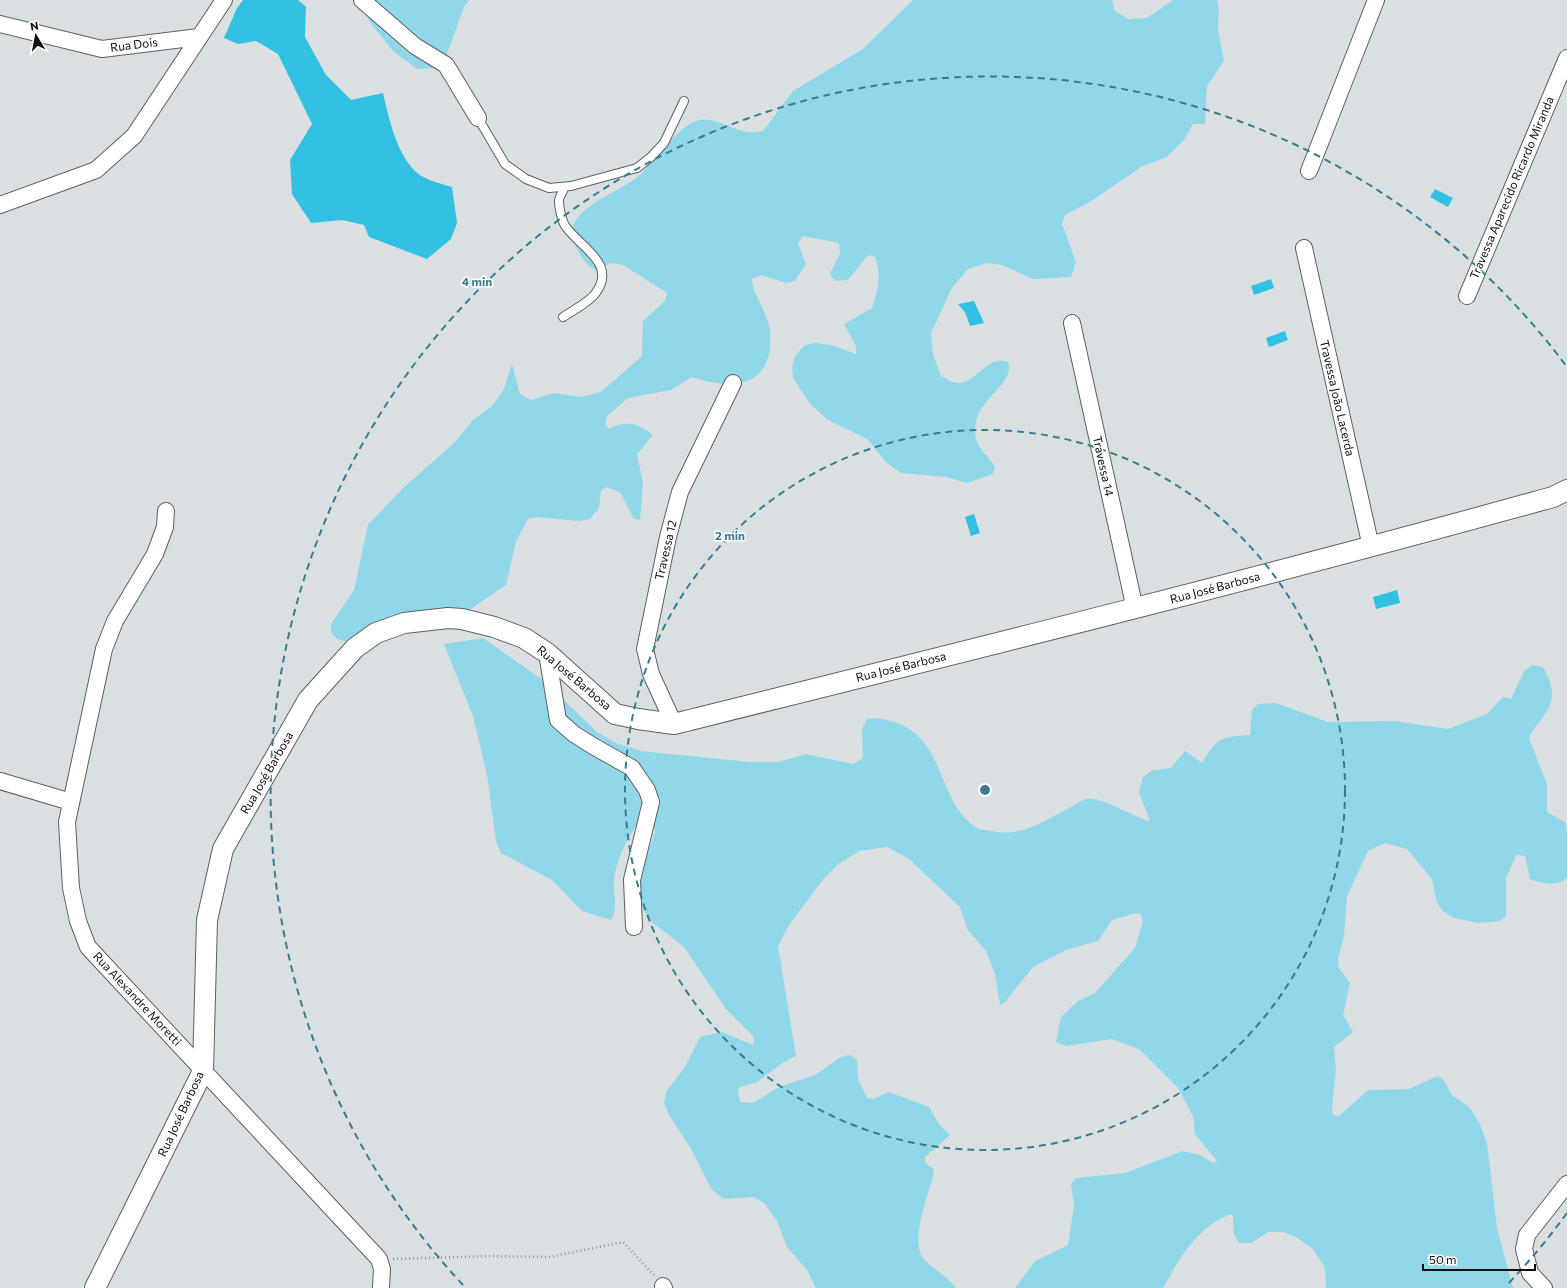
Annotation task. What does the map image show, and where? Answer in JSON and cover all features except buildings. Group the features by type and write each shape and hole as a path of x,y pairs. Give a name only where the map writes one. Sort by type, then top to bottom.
{"street":[{"path":"0,204 96,170 134,136 224,0"},
{"path":"362,0 415,46 446,65 478,118"},
{"path":"1309,171 1376,0"},
{"name":"Rua Dois","path":"0,24 102,49 199,37"},
{"name":"Travessa Aparecido Ricardo Miranda","path":"1467,296 1567,58"},
{"name":"Travessa João Lacerda","path":"1304,248 1371,548"},
{"name":"Travessa 14","path":"1072,323 1135,609"},
{"name":"Travessa 12","path":"674,724 651,674 645,649 668,537 680,492 733,383"},
{"name":"Rua José Barbosa","path":"96,1288 203,1071 207,920 223,849 308,700 355,648 376,633 404,623 448,618 462,619 506,631 524,638 547,653 616,714 638,720 674,724 1135,609 1371,548 1562,495"},
{"name":"Rua Alexandre Moretti","path":"166,511 165,527 155,554 115,621 104,649 71,802 67,822 71,888 78,921 88,947 379,1259"},
{"path":"547,653 558,720 574,734 632,768 647,790 651,802 632,880 634,927"},
{"path":"0,781 71,802"},
{"path":"1544,1288 1530,1273 1524,1249 1527,1235 1567,1184"},
{"path":"379,1259 382,1269 381,1288"}],"lane":[{"path":"478,118 505,164 526,180 549,188 565,187 636,168 642,164 664,143 684,101"},
{"path":"563,317 594,296 601,285 603,276 600,265 595,256 565,226 559,200 565,187"}],"path":[{"path":"379,1259 489,1256 550,1257 623,1242 664,1287"}],"shaded area":[{"path":"243,0 298,0 306,7 305,37 326,75 351,100 383,93 396,141 408,163 416,172 425,178 452,187 457,223 451,239 427,259 369,237 364,225 342,220 311,223 292,194 290,160 312,124 278,54 256,41 238,44 224,38 237,8"},
{"path":"363,0 469,0 464,7 446,57 435,68 417,69 393,51 369,21"},
{"path":"913,0 1112,0 1115,11 1128,19 1147,18 1173,0 1217,0 1219,10 1218,29 1224,61 1207,86 1205,124 1193,124 1184,140 1167,157 1141,167 1090,202 1065,215 1062,224 1076,262 1071,277 1033,279 1002,265 987,263 968,269 952,288 931,333 933,354 941,376 952,382 961,383 975,376 996,361 1008,362 1009,371 1006,379 985,404 975,425 977,442 995,466 993,474 967,483 946,477 901,473 887,463 867,439 828,420 811,405 793,378 792,367 795,356 805,345 815,343 831,345 856,354 856,346 844,324 872,308 879,276 875,257 868,255 848,280 835,281 830,274 840,253 839,243 803,236 798,244 806,264 795,281 786,283 761,275 752,279 754,290 766,317 770,331 770,346 767,361 761,371 752,378 742,382 730,384 704,381 692,377 671,390 628,398 607,416 605,423 609,429 621,424 632,424 637,425 653,435 637,454 643,483 640,520 634,519 620,492 606,487 601,491 599,508 590,519 579,521 536,517 528,519 516,541 506,585 466,612 348,642 337,639 331,632 331,624 354,590 368,525 401,490 454,443 473,420 493,405 504,389 512,364 520,394 531,400 554,393 581,397 601,392 642,356 643,321 665,301 667,293 623,265 611,263 596,270 586,263 576,247 572,234 575,222 583,212 641,174 682,129 696,121 716,121 741,131 763,131 793,91 863,49"},
{"path":"1435,189 1453,198 1448,207 1430,197"},
{"path":"1271,279 1274,288 1254,295 1251,286"},
{"path":"974,301 984,323 970,326 965,312 958,304"},
{"path":"1285,331 1288,340 1269,347 1266,338"},
{"path":"974,514 980,533 971,536 965,517"},
{"path":"1397,590 1400,603 1376,609 1373,597"},
{"path":"483,638 544,681 597,732 616,743 641,751 749,762 778,762 806,754 853,764 863,758 862,729 867,719 874,718 894,722 911,731 924,742 933,756 954,803 964,816 977,828 1003,833 1023,830 1033,826 1085,799 1101,801 1150,821 1139,792 1143,777 1153,770 1171,768 1185,751 1202,763 1216,743 1221,740 1250,735 1252,710 1258,704 1276,703 1328,722 1395,721 1448,729 1487,714 1503,697 1511,699 1524,671 1533,665 1543,667 1551,685 1551,702 1549,708 1534,728 1529,738 1547,784 1547,812 1565,822 1567,832 1567,877 1559,883 1554,884 1530,879 1525,856 1516,855 1506,878 1506,916 1500,921 1478,923 1454,918 1443,911 1437,903 1432,879 1407,849 1385,843 1368,851 1347,896 1344,936 1338,959 1339,968 1350,983 1343,1015 1353,1032 1334,1047 1336,1070 1332,1107 1333,1115 1339,1116 1368,1090 1409,1089 1437,1076 1443,1079 1452,1095 1469,1107 1479,1122 1487,1143 1497,1228 1513,1288 1326,1288 1325,1268 1313,1249 1296,1237 1283,1232 1268,1232 1251,1243 1239,1243 1234,1234 1233,1216 1230,1214 1218,1220 1198,1236 1176,1265 1163,1288 1015,1288 1035,1261 1068,1245 1074,1205 1071,1184 1076,1178 1125,1173 1183,1151 1200,1155 1213,1163 1217,1161 1195,1134 1193,1116 1178,1088 1139,1049 1112,1039 1066,1046 1056,1042 1061,1017 1078,1001 1095,993 1135,948 1143,921 1141,914 1136,913 1112,920 1098,941 1066,950 1033,967 1005,1002 1000,1005 995,974 986,951 968,930 960,907 908,858 887,847 859,851 837,865 821,882 789,925 778,946 796,1056 784,1062 757,1082 738,1088 740,1102 753,1103 779,1087 815,1075 841,1057 850,1055 857,1060 858,1079 867,1098 873,1099 889,1092 929,1107 939,1124 950,1135 925,1157 925,1163 933,1168 934,1173 919,1230 920,1251 924,1259 949,1280 956,1288 816,1288 807,1270 787,1247 777,1221 764,1203 754,1197 724,1199 712,1190 690,1147 669,1115 664,1103 666,1092 685,1067 700,1037 722,1032 753,1045 754,1037 726,1009 684,947 653,923 642,908 638,882 655,832 652,818 640,819 620,856 615,872 615,910 611,920 582,911 552,880 501,853 496,841 487,775 473,716 444,644"}]}
